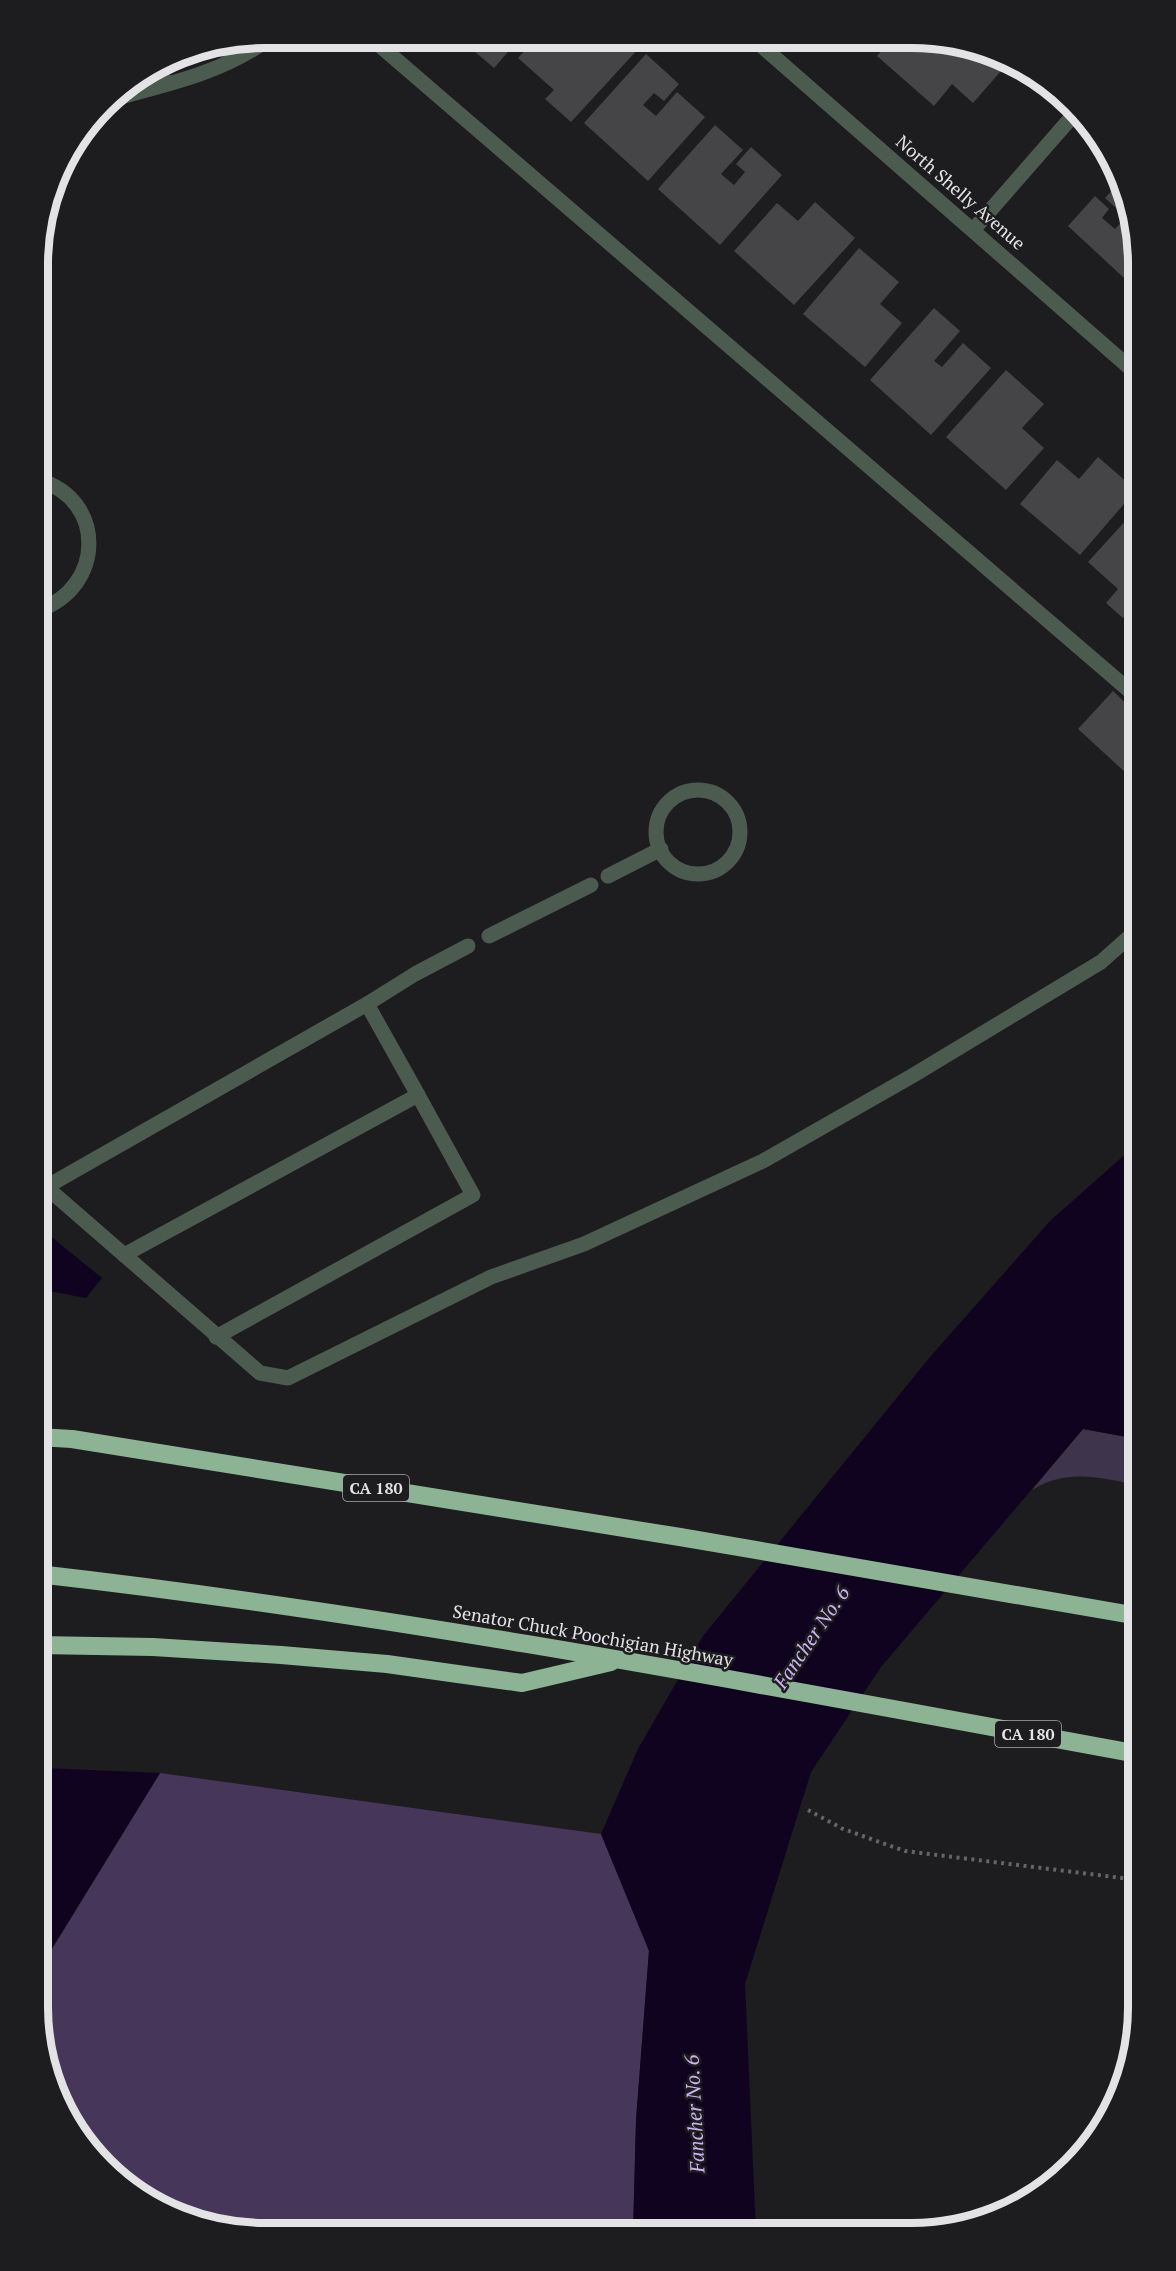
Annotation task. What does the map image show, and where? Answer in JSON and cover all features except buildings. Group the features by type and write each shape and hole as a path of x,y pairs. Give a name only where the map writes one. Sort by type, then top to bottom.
{"highway":[{"path":"48,1431 72,1439"},
{"name":"CA 180","path":"48,1438 72,1439 680,1537 1128,1614"},
{"name":"Senator Chuck Poochigian Highway","path":"48,1575 152,1587 437,1629 622,1660 1128,1752"},
{"path":"48,1645 153,1647 304,1657 387,1664 522,1683 622,1660"}],"street":[{"path":"132,94 212,71 256,48"},
{"path":"383,48 1128,689"},
{"name":"North Shelly Avenue","path":"765,48 1128,366"},
{"path":"161,74 167,84"},
{"path":"974,229 1071,118"},
{"path":"48,484 62,491 78,507 87,527 90,549 85,571 73,591 48,607"},
{"path":"691,791 706,791 720,795 738,818 740,831 732,858 710,872 697,874 683,871 672,865 661,849 656,829 659,816 666,805 678,796 691,791"},
{"path":"608,876 661,849"},
{"path":"489,936 591,885"},
{"path":"48,1189 260,1373 288,1378 491,1276 584,1244 763,1161 912,1076 1101,962 1128,938"},
{"path":"48,1181 468,946"},
{"path":"216,1337 473,1195 367,1004"},
{"path":"124,1255 418,1095"}],"path":[{"path":"808,1810 843,1829 905,1851 1128,1879"}],"shaded area":[{"path":"1083,1429 1128,1437 1128,1483 1097,1478 1071,1477 1045,1483 1032,1490"},
{"path":"160,1773 601,1834 649,1950 636,2120 633,2223 250,2223 208,2216 181,2207 144,2187 111,2160 84,2127 70,2103 59,2076 52,2049 48,2021 48,1956"}],"water":[{"name":"Fancher No. 6","path":"1128,1152 1128,1437 1083,1429 881,1667 811,1772 745,1984 756,2223 633,2223 636,2120 649,1951 601,1834 638,1749 703,1636 930,1357 1050,1221"},
{"path":"48,1234 102,1278 86,1298 48,1291"},
{"path":"48,1768 160,1773 48,1955"}]}
